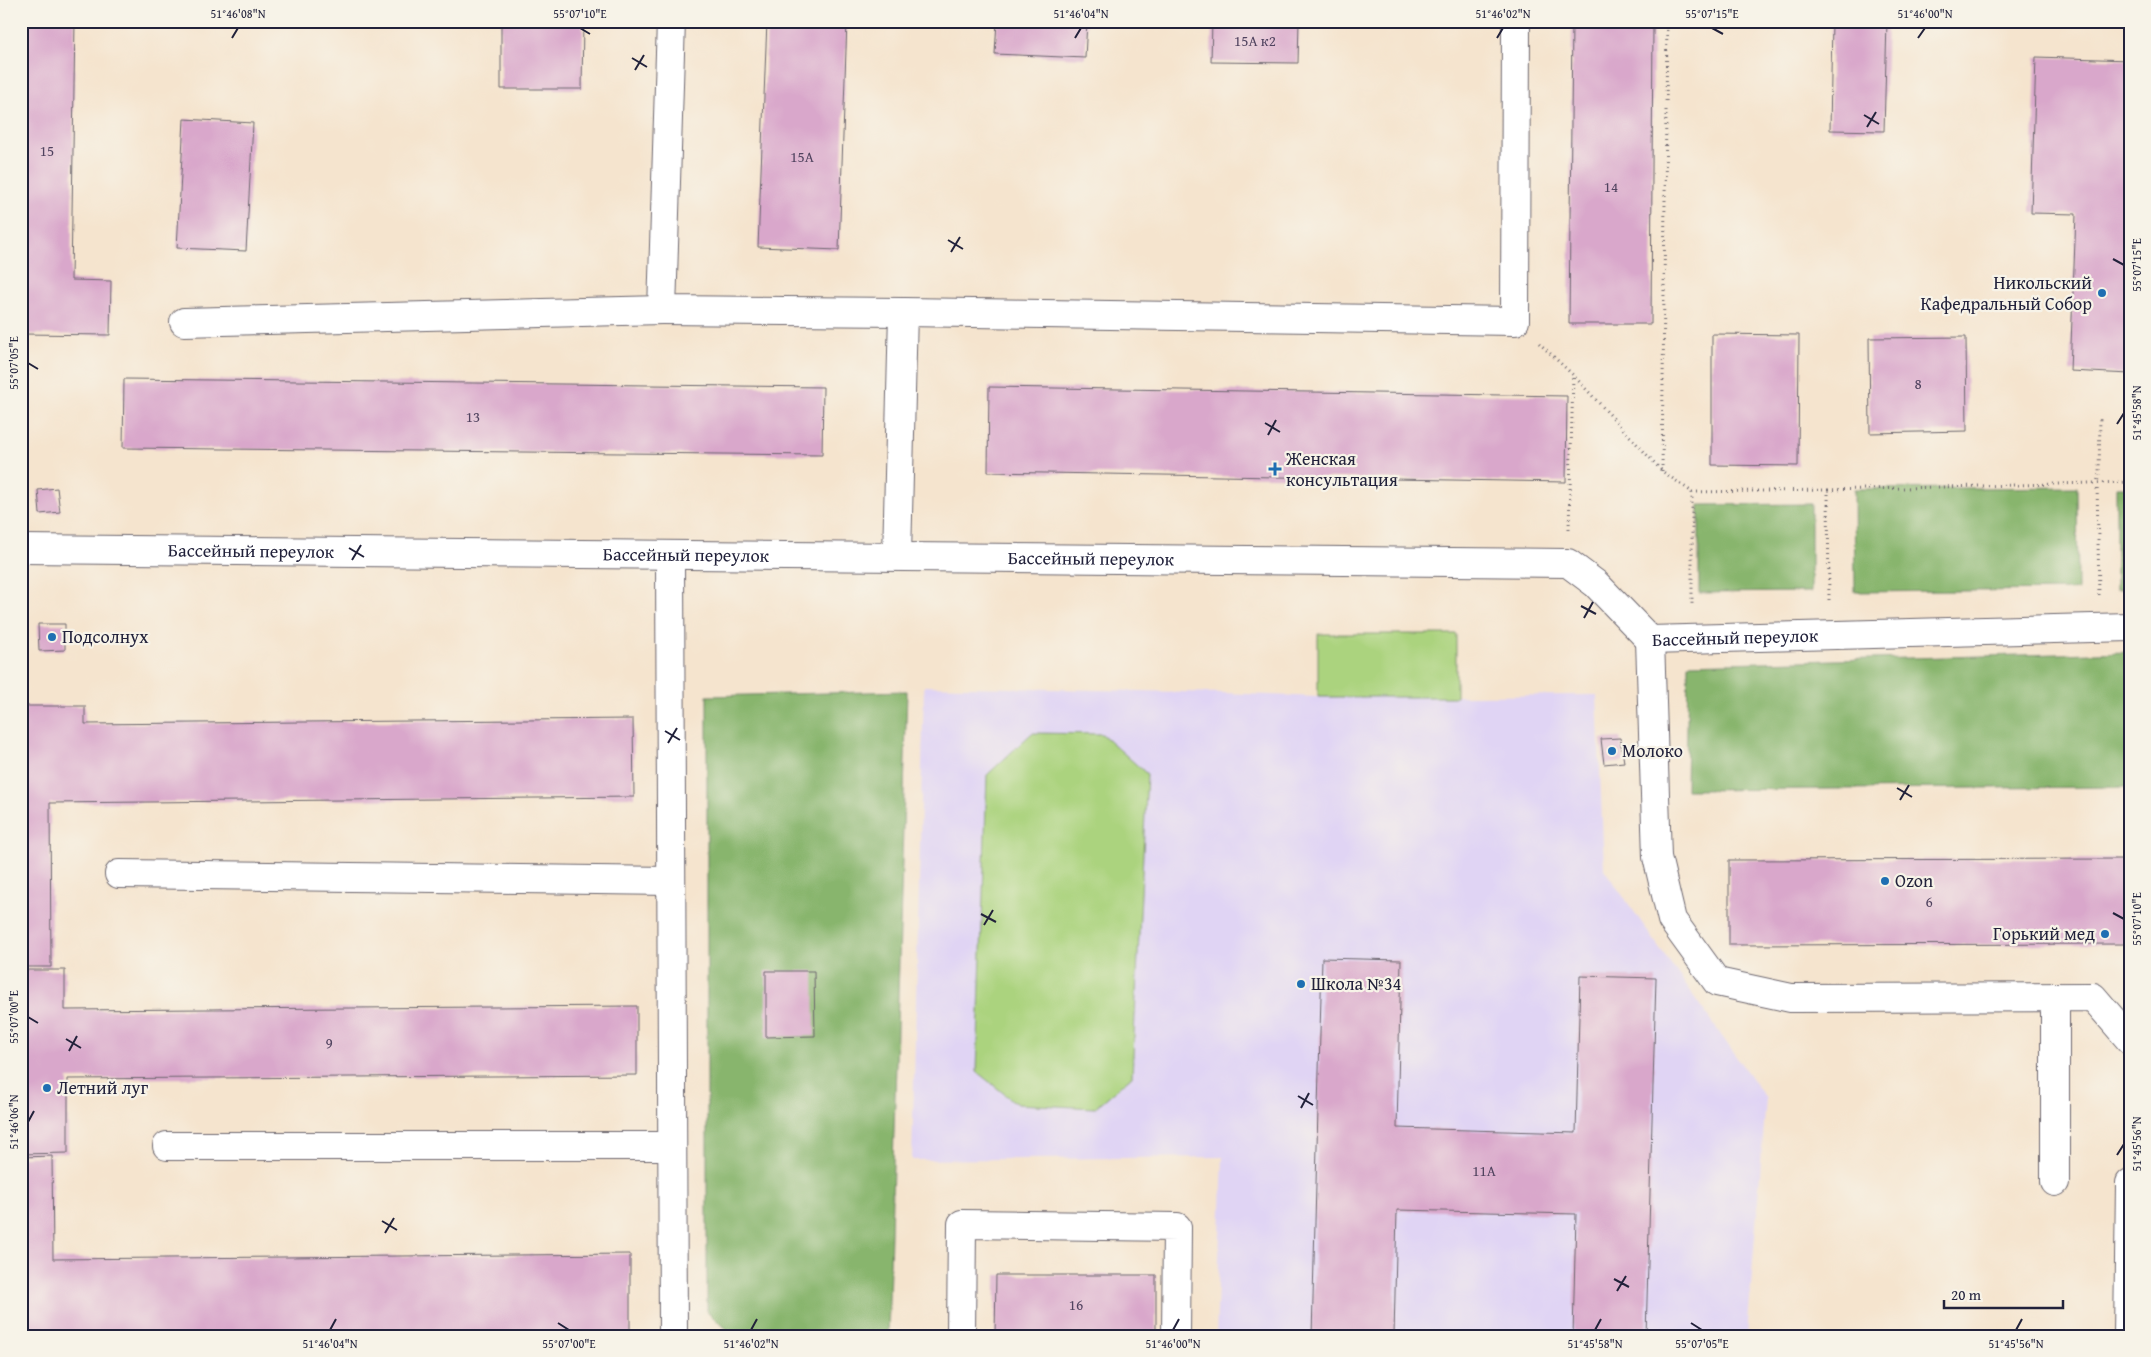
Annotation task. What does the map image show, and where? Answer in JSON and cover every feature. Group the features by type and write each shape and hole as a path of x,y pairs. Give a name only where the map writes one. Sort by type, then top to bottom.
{"street":[{"path":"662,310 671,21"},
{"path":"184,322 662,310 1515,321 1516,21"},
{"path":"897,556 903,312"},
{"name":"Бассейный переулок","path":"21,548 1568,564 1596,584 1650,640 2130,627"},
{"path":"670,554 673,1336"},
{"path":"1650,640 1657,857 1672,920 1717,982 1790,998 2093,997 2130,1040"},
{"path":"118,874 671,881"},
{"path":"2054,997 2055,1182"},
{"path":"167,1146 672,1146"},
{"path":"2128,1336 2130,1183"},
{"path":"961,1336 962,1224 1177,1227 1176,1336"}],"path":[{"path":"1662,471 1667,21"},
{"path":"1515,321 1573,375 1662,471 1692,492 2130,482"},
{"path":"1568,564 1573,375"},
{"path":"2099,628 2097,483 2099,474 2100,416"},
{"path":"1828,490 1829,603"},
{"path":"1692,492 1692,613"}],"shaded area":[{"name":"Школа №34","path":"924,686 1318,697 1597,695 1604,869 1766,1099 1747,1336 1216,1336 1223,1157 912,1160"}],"green space":[{"path":"2077,487 2078,590 1855,592 1854,489"},
{"path":"2116,487 2130,487 2130,589 2116,589"},
{"path":"1811,504 1811,592 1699,593 1699,505"},
{"path":"1318,634 1456,634 1456,697 1318,697"},
{"path":"2130,652 2130,787 1686,790 1688,664"},
{"path":"907,691 888,1336 735,1336 707,1312 707,696"},
{"path":"1032,733 1102,734 1147,774 1132,1076 1095,1108 1017,1104 977,1072 987,775"}],"building":[{"path":"21,21 75,21 71,280 111,281 110,335 21,334"},
{"path":"501,21 583,21 582,89 501,89"},
{"path":"767,21 847,21 839,250 758,247"},
{"path":"997,21 1087,21 1085,58 995,54"},
{"path":"1212,21 1299,21 1298,63 1211,62"},
{"path":"1572,21 1653,21 1651,324 1569,324"},
{"path":"1832,21 1887,21 1884,131 1830,130"},
{"name":"Никольский Кафедральный Собор","path":"2036,57 2130,60 2130,374 2070,371 2076,214 2031,213"},
{"path":"184,119 253,123 246,251 177,248"},
{"path":"1712,334 1799,335 1798,466 1712,465"},
{"path":"1966,337 1967,431 1870,433 1869,338"},
{"path":"124,379 823,387 822,455 123,448"},
{"path":"989,387 1567,396 1566,482 988,472"},
{"path":"57,488 60,512 40,514 38,490"},
{"name":"Подсолнух","path":"38,624 65,624 65,650 39,651"},
{"path":"21,706 85,706 85,724 633,719 634,797 50,803 51,967 21,967"},
{"name":"Молоко","path":"1620,738 1624,762 1604,764 1601,739"},
{"path":"2130,859 2130,944 1729,945 1729,860"},
{"path":"1322,958 1401,960 1397,1128 1576,1133 1580,976 1656,978 1646,1336 1573,1336 1576,1214 1397,1210 1394,1336 1312,1336"},
{"path":"21,970 65,970 65,1010 637,1006 637,1075 68,1079 68,1153 21,1154"},
{"path":"766,971 814,971 815,1036 766,1037"},
{"path":"52,1156 53,1259 630,1254 630,1334 21,1336 21,1157"},
{"path":"996,1275 1156,1275 1156,1336 995,1336"}],"place":[{"name":"Никольский Кафедральный Собор","path":"2102,293"},
{"name":"Женская консультация","path":"1275,469"},
{"name":"Подсолнух","path":"52,637"},
{"name":"Молоко","path":"1612,751"},
{"name":"Ozon","path":"1885,881"},
{"name":"Горький мед","path":"2105,934"},
{"name":"Школа №34","path":"1301,984"},
{"name":"Летний луг","path":"47,1088"}]}
